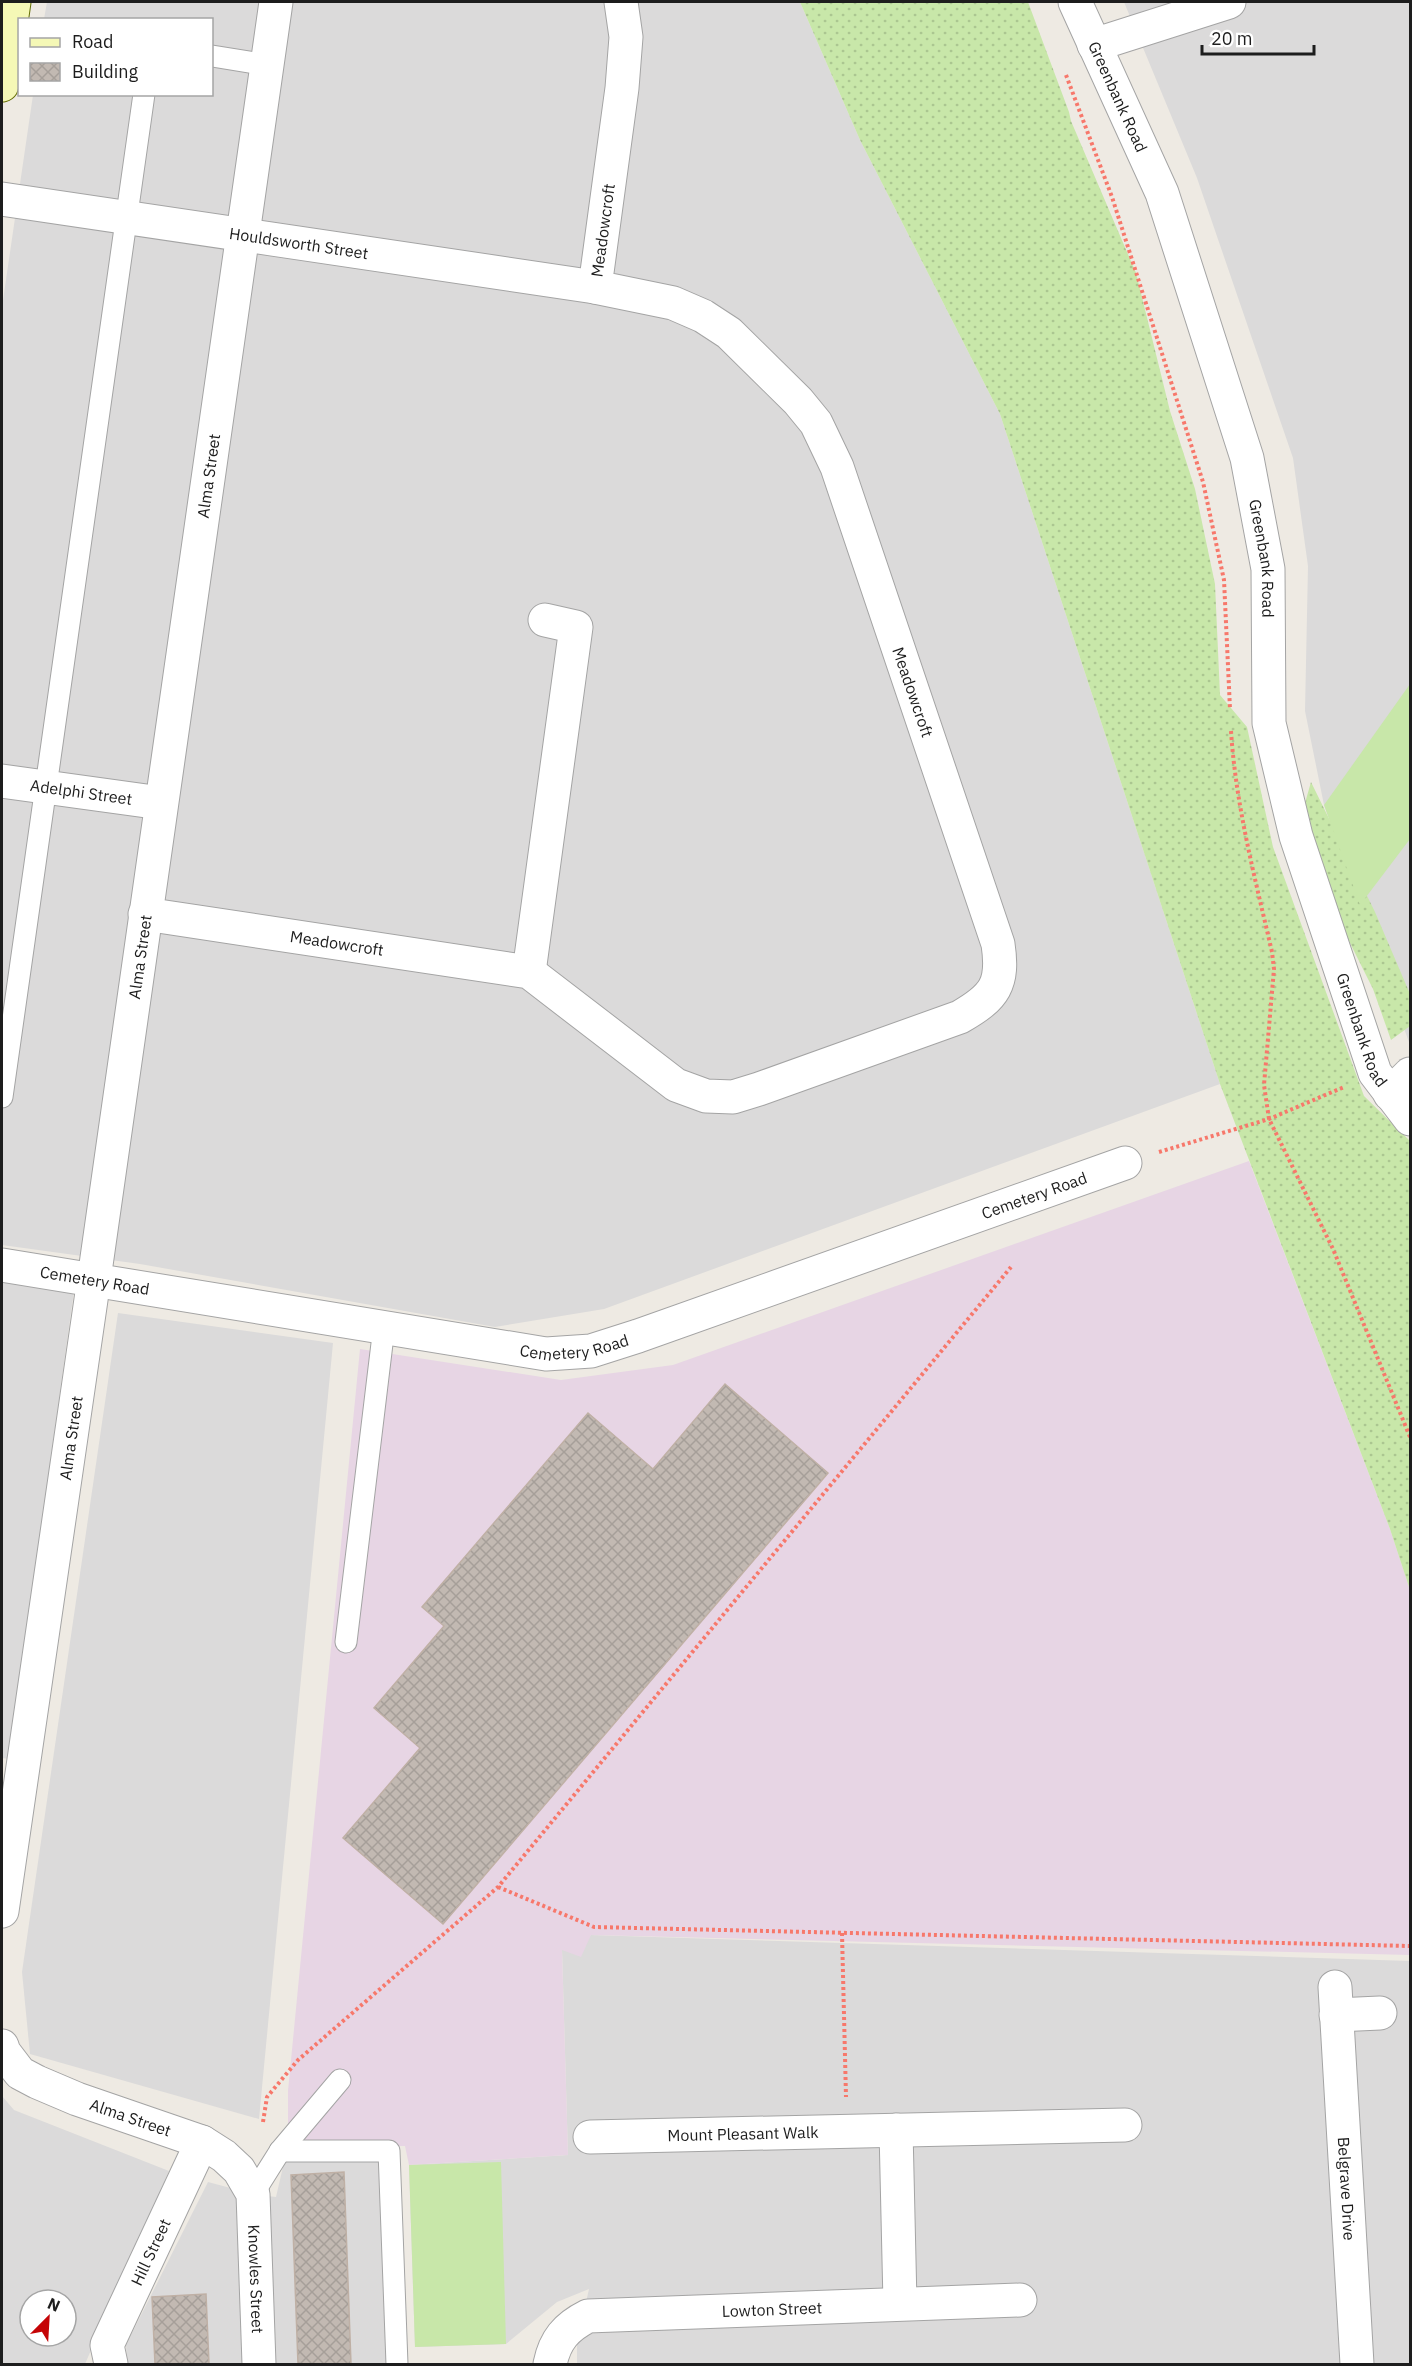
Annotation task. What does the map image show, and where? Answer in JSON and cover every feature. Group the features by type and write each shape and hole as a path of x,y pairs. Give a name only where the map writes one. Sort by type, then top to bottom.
{"main road":[{"path":"2,85 14,2"}],"street":[{"name":"Alma Street","path":"2,1911 11,1776 94,1279 276,2"},
{"name":"Meadowcroft","path":"145,914 529,972 676,1085 706,1096 733,1097 960,1017 982,1005 995,988 1001,967 998,944 837,467 816,423 798,401 729,333 703,316 673,303 595,287 622,88 626,37 621,2"},
{"name":"Greenbank Road","path":"1075,2 1162,193 1247,458 1268,569 1269,723 1296,836 1392,1080 1410,1119"},
{"path":"1094,45 1229,2"},
{"name":"Houldsworth Street","path":"2,199 595,287"},
{"path":"529,972 576,627 545,620"},
{"name":"Adelphi Street","path":"2,781 161,803"},
{"name":"Cemetery Road","path":"2,1265 546,1354 591,1351 1125,1163"},
{"name":"Belgrave Drive","path":"1357,2364 1336,2001 1380,2013"},
{"name":"Alma Street","path":"2,2046 8,2075 202,2142 224,2156 239,2170 253,2194"},
{"name":"Mount Pleasant Walk","path":"590,2137 1125,2125"},
{"path":"896,2130 900,2303"},
{"name":"Hill Street","path":"111,2364 107,2345 202,2142"},
{"name":"Knowles Street","path":"253,2194 259,2364"},
{"name":"Lowton Street","path":"550,2364 561,2336 572,2324 588,2316 1020,2300"}],"lane":[{"path":"213,56 267,65"},
{"path":"2,1096 144,96"},
{"path":"346,1642 384,1327"},
{"path":"253,2194 280,2151 340,2080"},
{"path":"280,2151 389,2151 398,2364"}],"path":[{"path":"1063,67 1112,197 1203,482 1224,580 1231,719"},
{"path":"1231,730 1239,812 1274,969 1263,1085 1269,1119 1333,1249 1410,1437"},
{"path":"1125,1163 1392,1080"},
{"path":"262,2130 267,2097 298,2060 498,1887 1011,1267"},
{"path":"498,1887 594,1927 1410,1946"},
{"path":"842,1933 846,2131"}],"shaded area":[{"path":"47,2 800,2 860,140 1000,414 1220,1084 604,1309 495,1327 140,1264 2,1245 2,307 33,96 213,96 213,18 44,18"},
{"path":"1124,2 1410,2 1410,1045 1324,805 1305,711 1308,566 1293,458 1197,178"},
{"path":"1249,1161 1390,1529 1410,1590 1410,1955 591,1935 581,1957 562,1950 568,2155 409,2165 405,2146 288,2146 288,2091 360,1349 561,1380 673,1365"},
{"path":"2,1281 74,1291 9,1759 2,1758"},
{"path":"118,1313 333,1343 259,2119 30,2054 22,1972"},
{"path":"591,1935 1410,1961 1410,2364 577,2364 577,2342 589,2289 557,2302 506,2344 415,2347 409,2165 568,2155 562,1949"},
{"path":"2,2096 14,2110 169,2171 85,2364 2,2364"},
{"path":"285,2158 378,2158 391,2364 127,2364 126,2345 208,2182 253,2194 276,2197"}],"green space":[{"path":"800,2 1028,2 1071,121 1136,273 1170,411 1195,489 1215,584 1220,695 1247,727 1273,847 1364,1096 1410,1141 1410,1590 1390,1529 1220,1084 1000,414 860,140"},
{"path":"1410,684 1410,839 1360,905 1324,805"},
{"path":"1311,782 1375,912 1410,994 1410,1026 1391,1040 1373,989 1325,893 1301,817"},
{"path":"501,2162 506,2344 415,2347 409,2165"}],"building":[{"path":"725,1384 828,1473 443,1924 343,1838 420,1748 374,1708 444,1626 422,1607 588,1413 653,1469"},
{"path":"344,2172 351,2364 298,2364 291,2175"},
{"path":"206,2294 209,2364 155,2364 152,2297"}]}
